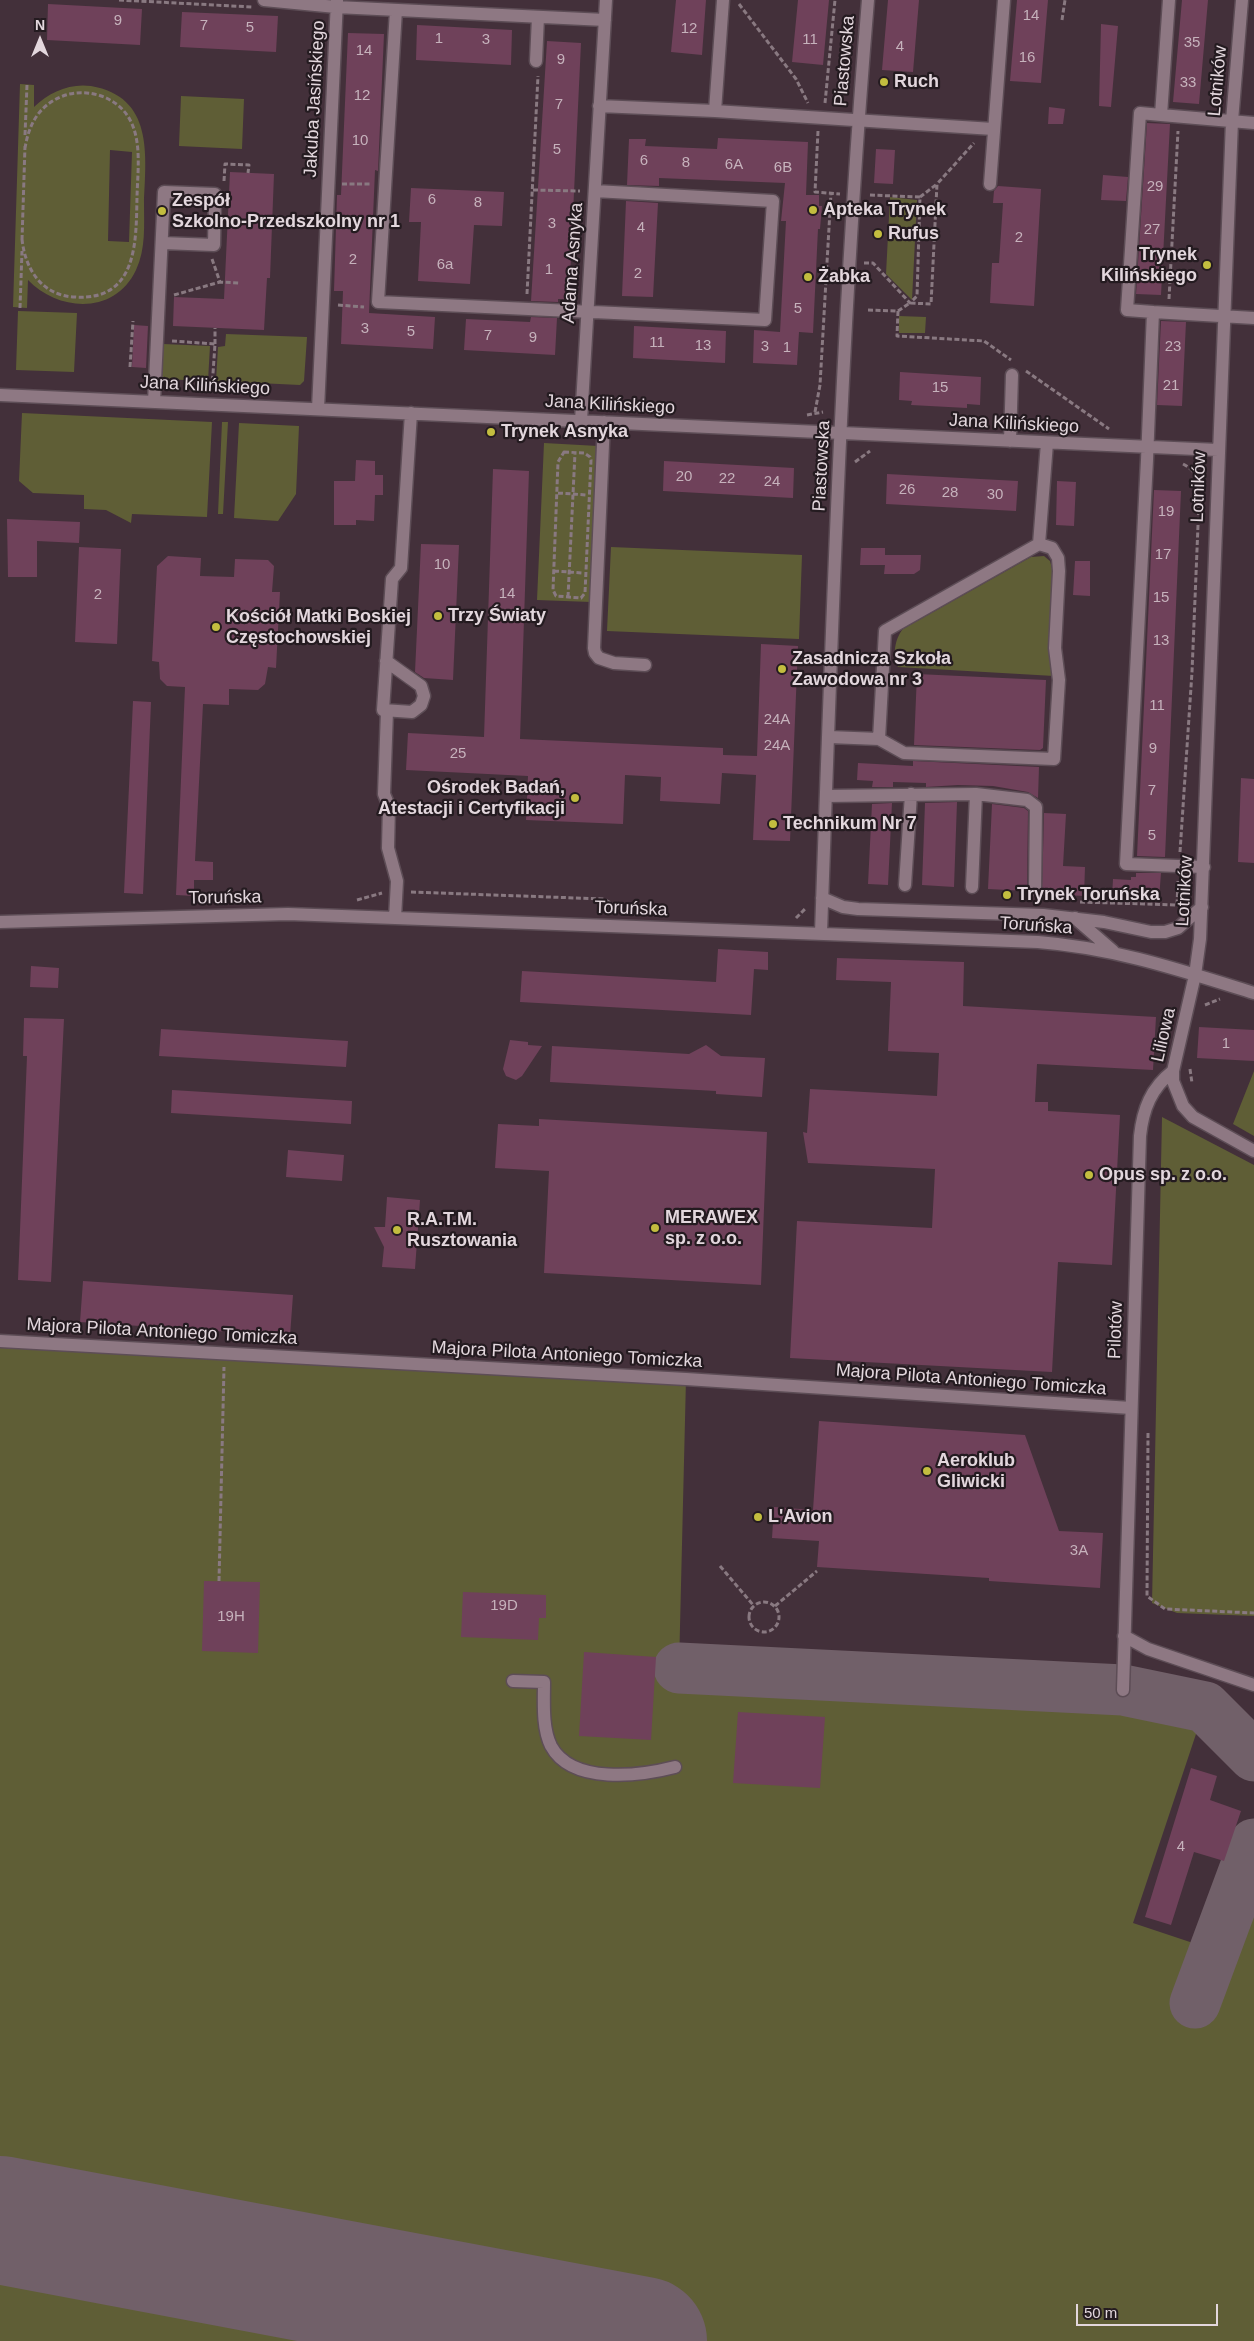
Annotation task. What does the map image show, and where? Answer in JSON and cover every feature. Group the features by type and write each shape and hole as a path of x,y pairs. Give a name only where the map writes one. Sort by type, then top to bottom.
{"street":[{"path":"264,0 337,4 396,10 605,20"},
{"name":"Adama Asnyka","path":"581,421 587,312 590,191 599,106 606,0"},
{"path":"715,111 723,0"},
{"name":"Piastowska","path":"821,934 842,433 858,119 868,0"},
{"path":"990,184 1004,0"},
{"path":"1161,115 1169,0"},
{"name":"Lotników","path":"1195,975 1204,867 1218,450 1232,121 1242,0"},
{"name":"Jakuba Jasińskiego","path":"318,409 337,4"},
{"path":"396,10 378,302 765,320 773,201 590,191"},
{"path":"537,64 538,17"},
{"path":"599,106 858,119 993,129"},
{"path":"1254,124 1140,114 1127,310 1254,318"},
{"path":"154,402 164,192 215,194 214,244 162,243"},
{"path":"1152,312 1148,448 1126,864 1204,867"},
{"path":"1010,441 1012,375"},
{"name":"Jana Kilińskiego","path":"0,395 1218,450"},
{"path":"386,661 421,686 424,696 421,705 412,712 383,710 386,661 392,579 401,568 411,413"},
{"path":"604,422 591,573 595,653 599,658 614,663 645,665"},
{"path":"1038,544 1047,443"},
{"path":"829,737 879,739 904,753 1054,760 1059,680 1055,648 1059,570 1058,558 1052,548 1038,544 886,631 879,739"},
{"path":"387,711 384,794 389,806 388,848 397,881 395,918"},
{"path":"904,885 911,794"},
{"path":"826,796 976,794 1027,800 1036,807 1035,889"},
{"path":"972,887 976,794"},
{"path":"822,898 843,907 1075,918 1152,932 1165,932 1183,924 1202,907"},
{"name":"Toruńska","path":"0,922 225,915 395,918 1038,942 1087,947 1150,960 1254,993"},
{"path":"1075,918 1114,952"},
{"name":"Liliowa","path":"1195,975 1172,1071 1176,1093 1183,1106 1193,1117 1254,1151"},
{"name":"Pilotów","path":"1123,1690 1141,1125 1151,1095 1172,1071"},
{"name":"Majora Pilota Antoniego Tomiczka","path":"0,1340 686,1379 1131,1408"},
{"path":"1124,1636 1148,1649 1254,1685"},
{"path":"513,1681 544,1682 545,1720 551,1746 564,1761 582,1772 646,1774 675,1767"}],"path":[{"path":"119,0 178,3"},
{"path":"818,106 824,106 835,0"},
{"path":"1062,20 1065,0"},
{"path":"738,3 796,79 805,99"},
{"path":"527,298 537,64"},
{"path":"20,308 27,85"},
{"path":"22,239 28,266 42,284 67,296 92,296 110,289 118,283 129,267 136,242 137,215 137,136 125,112 109,100 88,93 77,93 53,100 43,108 30,125 25,148"},
{"path":"1168,312 1179,116"},
{"path":"818,126 815,192 840,194"},
{"path":"865,195 920,197 937,184 979,137"},
{"path":"336,184 372,184"},
{"path":"862,263 873,264 910,303 931,304 937,184"},
{"path":"533,190 590,191"},
{"path":"823,412 815,412 820,385 831,193"},
{"path":"868,310 898,311 917,296 920,197"},
{"path":"167,297 220,282"},
{"path":"330,304 365,307"},
{"path":"130,367 133,321"},
{"path":"212,388 215,328"},
{"path":"165,341 215,344"},
{"path":"564,452 590,457 591,573 583,596 568,597 554,594 559,457 564,452"},
{"path":"568,597 575,453"},
{"path":"1175,464 1184,464 1194,471 1199,478 1192,672 1177,905"},
{"path":"558,493 590,495"},
{"path":"554,572 591,573"},
{"path":"352,902 386,892 604,899 628,914"},
{"path":"789,919 799,916 807,906"},
{"path":"1202,1008 1207,1003 1219,999 1226,1001"},
{"path":"1189,1061 1192,1088"},
{"path":"219,1581 225,1354"},
{"path":"1148,1430 1147,1596 1165,1610 1254,1613"},
{"path":"720,1566 754,1606"},
{"path":"774,1606 817,1571"},
{"path":"764,1602 774,1606 778,1613 776,1626 770,1631 756,1631 748,1619 754,1606 764,1602"}],"shaded area":[{"path":"20,84 34,85 34,107 46,97 68,87 83,85 111,92 126,102 136,115 142,131 145,148 144,237 136,270 127,285 115,295 101,301 86,304 70,303 55,298 41,291 28,280 27,308 13,307","holes":["110,150 132,152 129,242 108,241"]},
{"path":"181,96 244,99 242,149 179,146"},
{"path":"890,197 917,200 912,300 886,274"},
{"path":"18,311 77,313 74,372 16,370"},
{"path":"899,316 926,317 925,333 899,333"},
{"path":"226,334 307,337 304,381 300,385 216,381 218,347 225,346"},
{"path":"163,344 210,346 208,381 161,379"},
{"path":"22,413 212,422 207,517 132,514 131,523 106,510 84,509 84,495 33,493 19,481"},
{"path":"222,422 228,422 223,514 218,514"},
{"path":"239,423 299,426 296,494 278,521 234,518"},
{"path":"544,443 598,446 591,602 537,600"},
{"path":"611,547 802,555 799,639 607,631"},
{"path":"1044,556 1050,561 1053,572 1054,676 898,667 895,658 895,647 903,629 1031,557"},
{"path":"1254,1071 1254,1136 1233,1124"},
{"path":"1162,1117 1254,1165 1254,1616 1177,1613 1152,1603"},
{"path":"0,1341 686,1379 679,1668 1123,1690 1205,1707 1133,1923 1214,1950 1234,1897 1254,1904 1254,2341 0,2341"}],"building":[{"path":"676,0 706,0 702,55 671,52"},
{"path":"798,0 829,0 823,65 792,62"},
{"path":"888,0 919,0 913,72 882,70"},
{"path":"1017,0 1048,0 1041,83 1010,81"},
{"path":"1182,0 1208,0 1199,104 1173,102"},
{"path":"48,4 142,9 140,45 47,40"},
{"path":"182,12 278,16 276,52 180,47"},
{"path":"1101,24 1118,26 1111,107 1099,106"},
{"path":"417,25 512,30 511,65 416,60"},
{"path":"348,33 384,34 378,171 375,170 369,313 435,317 433,349 341,344 343,291 334,291 337,195 341,195"},
{"path":"547,41 581,43 569,299 558,299 558,302 531,301"},
{"path":"1049,107 1065,109 1063,124 1048,124"},
{"path":"1147,123 1170,124 1161,295 1136,294"},
{"path":"718,138 808,142 806,195 819,195 819,206 822,206 820,229 818,229 813,333 799,332 797,365 753,363 754,330 780,332 786,221 781,221 785,183 659,178 659,186 627,185 629,139 646,139 645,146 717,149"},
{"path":"876,149 895,150 893,184 874,183"},
{"path":"230,172 274,174 270,278 267,278 264,330 173,326 174,297 224,299"},
{"path":"1103,175 1128,177 1126,201 1101,200"},
{"path":"998,186 1041,189 1034,306 990,303 992,263 999,263 1003,203 993,203 994,191"},
{"path":"411,188 504,192 502,226 474,225 470,284 418,281 421,222 409,222"},
{"path":"626,201 658,203 653,297 622,296"},
{"path":"531,317 557,318 555,355 464,350 466,319 530,322"},
{"path":"1161,321 1186,322 1182,406 1157,405"},
{"path":"134,325 148,326 146,368 132,367"},
{"path":"634,326 726,331 725,363 633,358"},
{"path":"900,372 981,377 980,405 967,404 967,408 911,405 912,401 899,400"},
{"path":"356,460 375,461 375,475 383,475 383,495 375,495 374,521 356,520 356,525 334,525 334,481 355,481"},
{"path":"664,461 794,468 793,498 663,491"},
{"path":"493,469 529,471 520,739 723,748 723,755 757,756 761,644 798,646 790,841 753,840 756,775 722,773 720,804 660,801 661,777 625,775 623,824 526,820 528,776 406,770 408,733 484,737"},
{"path":"887,474 1018,481 1016,511 886,504"},
{"path":"1057,481 1076,482 1074,526 1056,525"},
{"path":"1154,490 1181,491 1165,857 1137,856"},
{"path":"7,519 80,522 79,543 37,541 37,577 8,577"},
{"path":"421,544 459,545 453,680 424,678 415,672"},
{"path":"79,547 121,549 117,644 75,642"},
{"path":"861,548 885,548 885,555 921,555 920,570 914,574 884,574 885,565 860,565"},
{"name":"Kościół Matki Boskiej Częstochowskiej","path":"168,556 201,558 200,576 234,577 235,559 268,560 274,566 272,592 280,592 276,668 268,667 265,684 258,690 229,689 229,705 203,704 195,861 213,862 213,880 194,880 194,896 176,895 185,687 167,686 160,679 159,662 152,661 157,566"},
{"path":"1075,561 1090,561 1090,596 1073,595"},
{"path":"917,674 1046,680 1043,748 1040,750 914,745"},
{"path":"133,701 151,702 143,894 124,893"},
{"path":"913,761 1039,767 1038,798 1028,792 993,786 958,785 926,787 926,783 893,782 893,787 872,787 873,781 857,780 858,763 913,766"},
{"path":"1241,778 1254,779 1254,863 1238,862"},
{"path":"957,802 954,887 922,885 925,803"},
{"path":"892,803 888,885 868,884 872,804"},
{"path":"992,804 1024,808 1028,811 1027,891 988,889"},
{"path":"1044,813 1066,814 1063,866 1085,867 1084,896 1046,894 1042,892"},
{"path":"1136,873 1161,873 1159,899 1112,897 1113,879 1131,880 1131,877 1136,877"},
{"path":"718,949 768,952 768,970 754,969 751,1015 520,1002 522,971 716,982"},
{"path":"837,958 964,962 963,1006 1156,1017 1153,1070 1037,1064 1035,1102 1048,1102 1048,1111 1120,1115 1112,1265 1058,1262 1052,1372 790,1358 797,1221 932,1228 935,1169 808,1163 803,1132 807,1133 810,1089 937,1096 939,1053 888,1051 891,982 836,980"},
{"path":"31,966 59,968 58,988 30,987"},
{"path":"24,1018 64,1019 51,1282 18,1280 27,1056 23,1056"},
{"path":"1199,1027 1254,1030 1254,1061 1197,1058"},
{"path":"161,1029 348,1041 346,1067 159,1056"},
{"path":"510,1040 528,1042 528,1045 542,1046 522,1076 516,1080 506,1076 503,1069"},
{"path":"706,1045 721,1056 765,1058 762,1097 716,1094 716,1091 550,1082 552,1046 689,1054"},
{"path":"172,1090 352,1101 351,1124 171,1113"},
{"name":"MERAWEX sp. z o.o.","path":"539,1119 767,1132 761,1285 544,1273 549,1171 495,1168 498,1124 539,1126"},
{"path":"288,1150 344,1155 342,1181 286,1177"},
{"name":"R.A.T.M. Rusztowania","path":"387,1197 420,1200 415,1269 382,1267 384,1247 374,1227 385,1227"},
{"path":"83,1281 293,1295 290,1336 80,1322"},
{"name":"Aeroklub Gliwicki","path":"819,1421 1025,1435 1059,1531 1103,1533 1100,1588 989,1581 989,1578 817,1567 819,1541 772,1538 774,1507 813,1510"},
{"path":"204,1581 260,1582 258,1653 202,1651"},
{"path":"463,1592 546,1595 546,1618 539,1618 538,1640 461,1637"},
{"path":"584,1652 656,1657 651,1740 579,1736"},
{"path":"738,1712 825,1717 820,1788 733,1783"},
{"path":"1191,1768 1217,1776 1210,1800 1241,1811 1224,1861 1194,1852 1171,1925 1145,1917"}],"taxiway":[{"path":"679,1668 1123,1690 1205,1707 1254,1756"},
{"path":"1195,2003 1254,1844"}],"runway":[{"path":"0,2220 643,2341"}],"place":[{"name":"Ruch","path":"884,82"},
{"name":"Apteka Trynek","path":"813,210"},
{"name":"Zespół Szkolno-Przedszkolny nr 1","path":"162,211"},
{"name":"Rufus","path":"878,234"},
{"name":"Trynek Kilińskiego","path":"1207,265"},
{"name":"Żabka","path":"808,277"},
{"name":"Trynek Asnyka","path":"491,432"},
{"name":"Trzy Światy","path":"438,616"},
{"name":"Kościół Matki Boskiej Częstochowskiej","path":"216,627"},
{"name":"Zasadnicza Szkoła Zawodowa nr 3","path":"782,669"},
{"name":"Ośrodek Badań, Atestacji i Certyfikacji","path":"575,798"},
{"name":"Technikum Nr 7","path":"773,824"},
{"name":"Trynek Toruńska","path":"1007,895"},
{"name":"Opus sp. z o.o.","path":"1089,1175"},
{"name":"MERAWEX sp. z o.o.","path":"655,1228"},
{"name":"R.A.T.M. Rusztowania","path":"397,1230"},
{"name":"Aeroklub Gliwicki","path":"927,1471"},
{"name":"L'Avion","path":"758,1517"}]}
